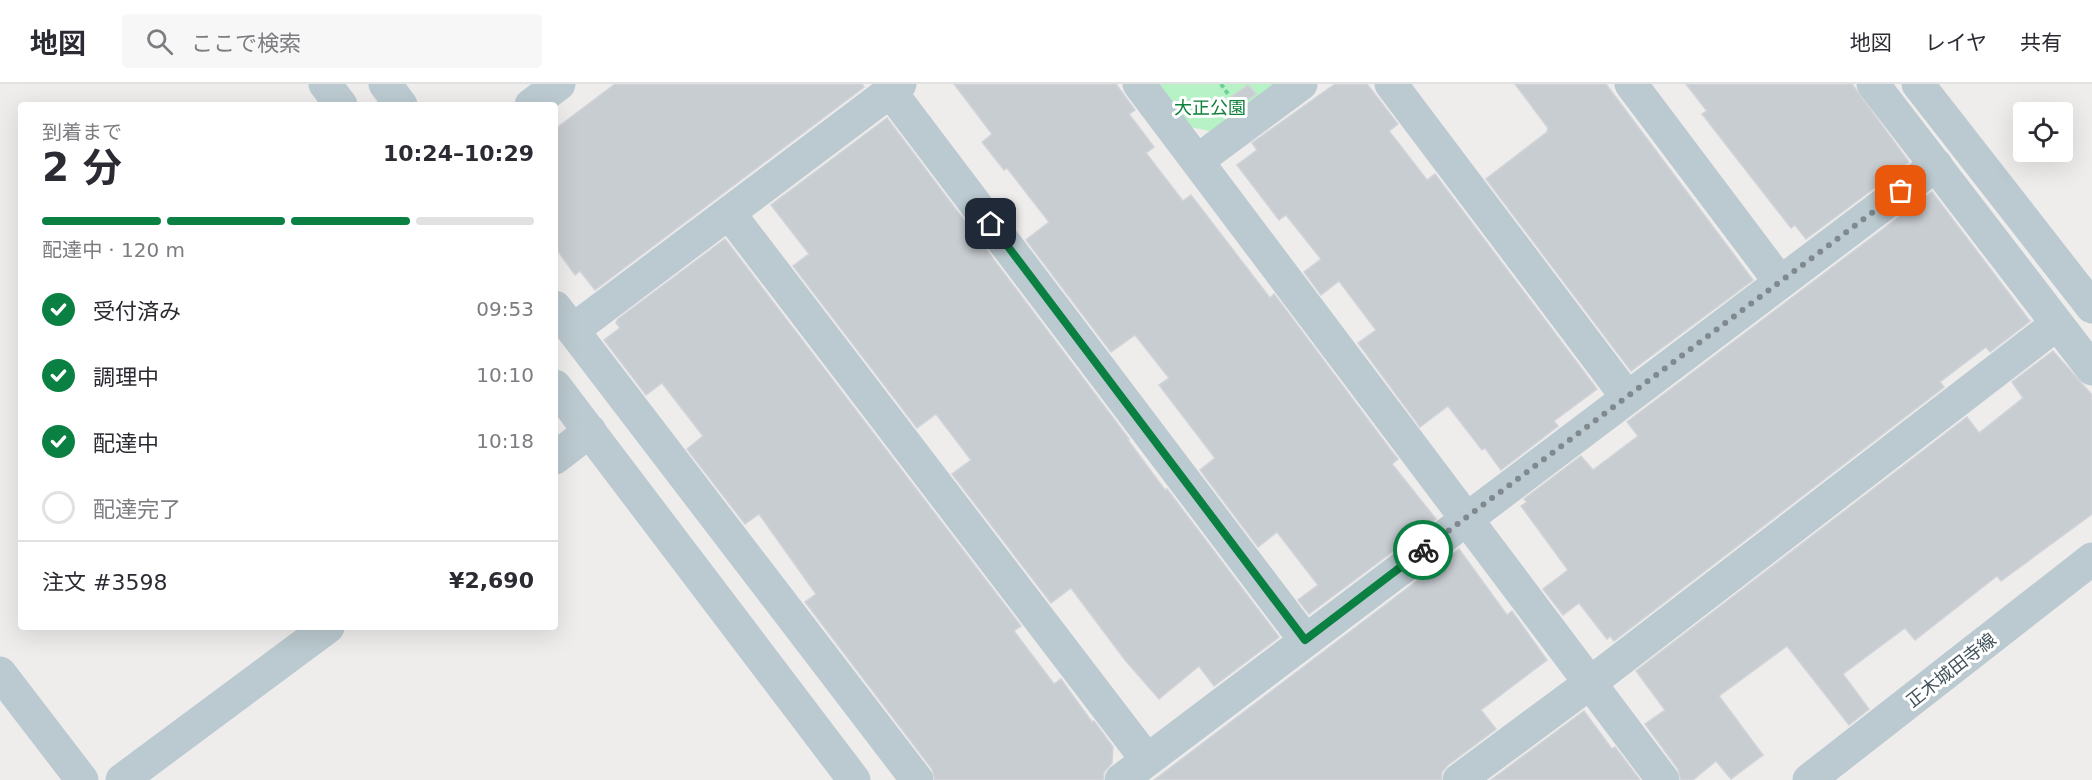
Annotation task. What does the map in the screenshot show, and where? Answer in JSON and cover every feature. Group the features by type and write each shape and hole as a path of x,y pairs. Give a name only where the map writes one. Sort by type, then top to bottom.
{"street":[{"path":"325,84 339,102"},
{"path":"385,84 399,102"},
{"path":"535,102 559,84"},
{"path":"1139,84 1663,780"},
{"path":"1197,161 1301,84"},
{"path":"1391,84 1627,397"},
{"path":"1631,84 1780,282"},
{"path":"1873,84 2092,369"},
{"path":"1918,84 2092,307"},
{"path":"917,780 564,318 729,213 895,88 1305,640"},
{"path":"1120,780 1936,165"},
{"path":"729,213 1147,760"},
{"path":"1459,780 1590,683 2057,324"},
{"path":"558,390 854,780"},
{"path":"558,456 590,431"},
{"name":"正木城田寺線","path":"1809,780 2092,560"},
{"path":"122,780 324,630"},
{"path":"0,673 82,780"}],"green space":[{"name":"大正公園","path":"1159,84 1278,84 1216,132 1189,127"}],"building":[{"path":"615,84 862,84 864,87 595,290 580,271 575,275 558,251 558,127"},
{"path":"954,84 1116,84 1135,110 1129,114 1154,147 1146,153 1183,201 1191,195 1270,298 1274,294 1398,459 1392,464 1436,519 1309,614 1298,600 1318,585 1277,532 1258,547 1200,470 1215,458 1159,385 1169,378 1135,335 1111,352 1026,240 1049,222 1007,168 1004,170 982,142 992,134"},
{"path":"1335,84 1367,84 1398,124 1389,131 1427,180 1435,174 1597,389 1554,421 1558,426 1501,470 1485,448 1482,450 1448,406 1420,427 1358,343 1376,330 1339,281 1321,295 1304,272 1321,259 1286,215 1279,220 1237,165 1257,150 1252,143"},
{"path":"1515,84 1606,84 1753,280 1631,371 1486,179 1547,132 1548,128"},
{"path":"1686,84 1852,84 1909,162 1806,239 1795,225 1791,228 1702,114 1707,111"},
{"path":"1248,85 1256,94 1231,112 1224,102"},
{"path":"887,118 1165,490 1167,489 1279,637 1214,686 1199,666 1159,699 1125,660 1071,588 1051,603 952,474 971,460 936,414 917,428 793,266 809,254 771,205"},
{"path":"1932,192 2030,321 1990,352 1986,347 1940,382 1944,387 1614,641 1610,636 1607,639 1579,603 1563,615 1543,589 1568,570 1521,506 1527,502 1524,499 1581,456 1593,470 1638,436 1627,422"},
{"path":"725,239 1021,626 1014,631 1054,684 1061,679 1113,747 1112,763 1104,772 1103,780 935,780 932,769 805,602 816,594 759,514 745,524 687,449 703,436 662,383 646,395 604,340 620,328 616,323 618,319"},
{"path":"2053,351 2092,395 2092,514 2001,581 1997,576 1915,640 1905,628 1843,674 1869,709 1849,725 1787,646 1719,696 1763,755 1731,779 1716,761 1693,780 1681,780 1678,769 1645,724 1665,710 1636,671 1967,417 1979,433 2023,398 2012,382"},
{"path":"1459,549 1507,615 1512,611 1547,660 1481,710 1496,729 1448,765 1442,772 1441,780 1154,780"},
{"path":"1584,711 1612,749 1615,747 1640,780 1491,780"}],"way so far":[{"path":"1423,550 1901,191"}],"route":[{"path":"991,224 1305,640 1423,550"}]}
